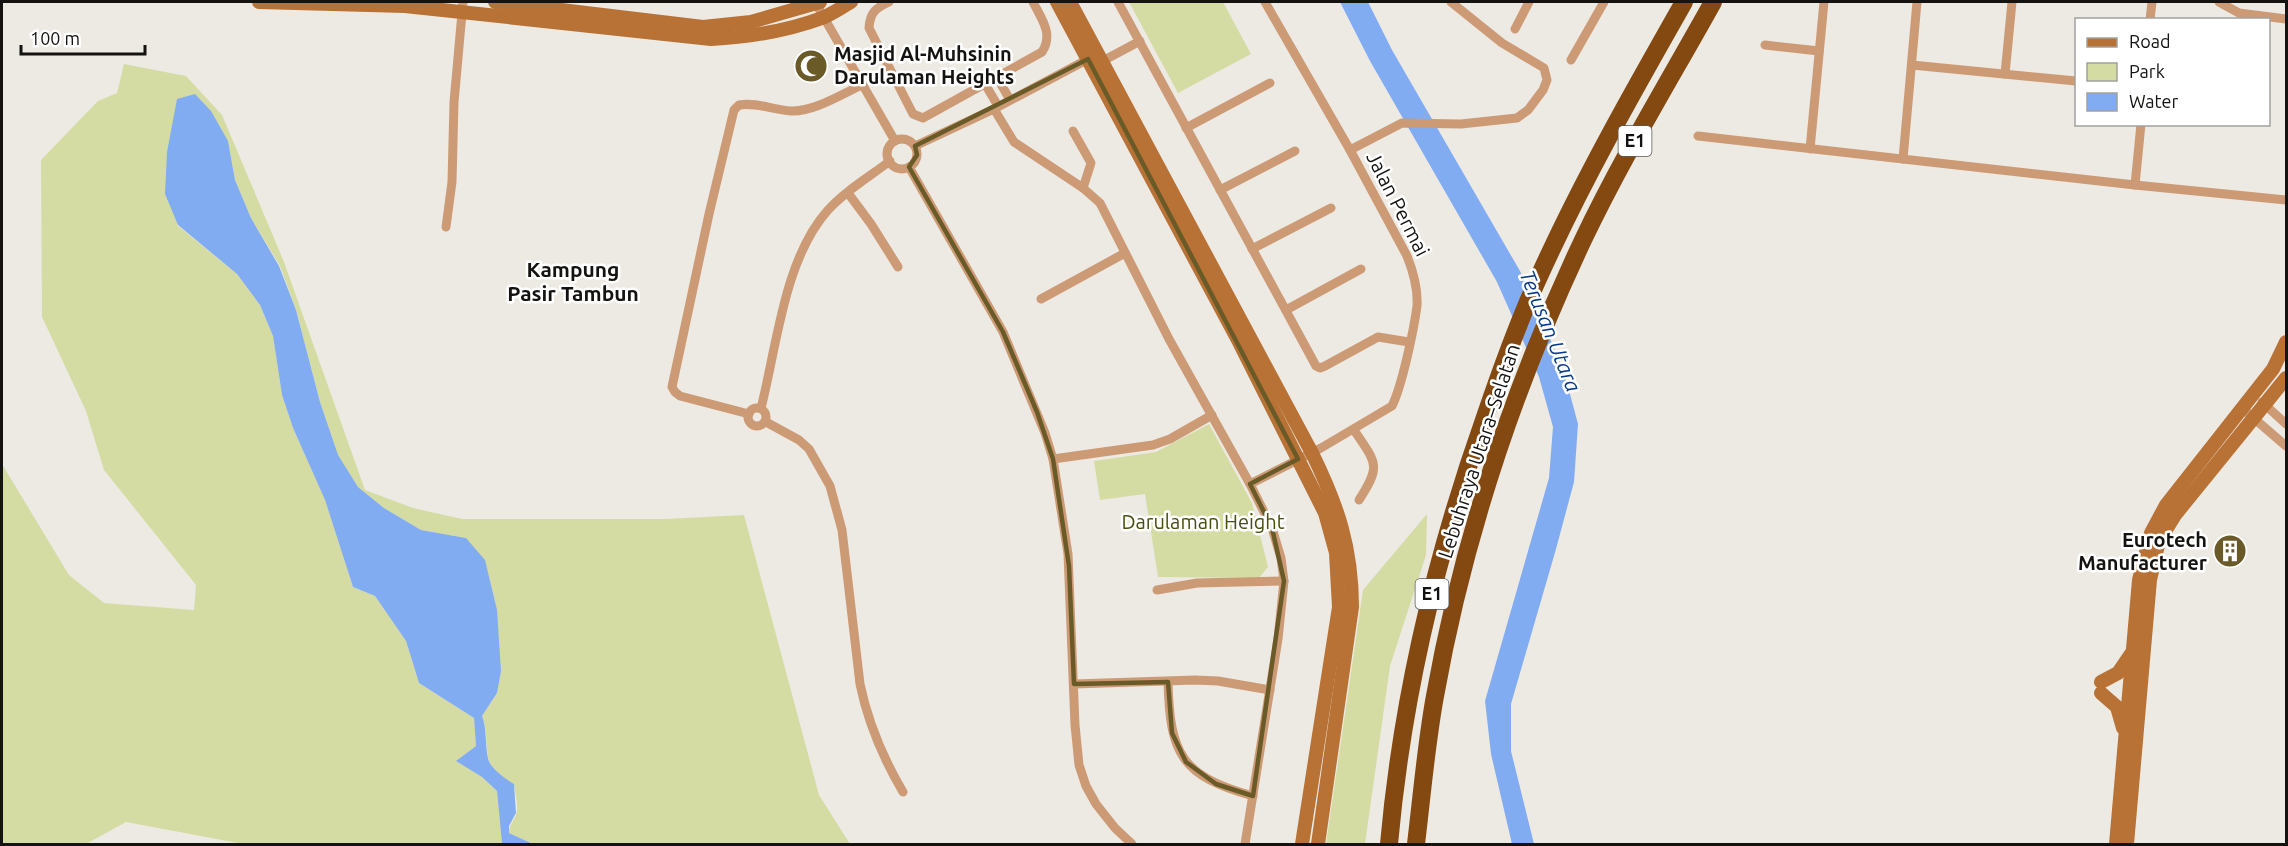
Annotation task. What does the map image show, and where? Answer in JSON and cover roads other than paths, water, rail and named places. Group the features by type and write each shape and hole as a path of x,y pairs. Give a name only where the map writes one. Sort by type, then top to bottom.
{"highway":[{"name":"Lebuhraya Utara–Selatan","path":"1389,844 1402,742 1428,609 1467,467 1508,351 1542,270 1620,114 1684,2"},
{"name":"Lebuhraya Utara–Selatan","path":"1416,844 1431,721 1457,593 1489,479 1528,368 1563,283 1613,179 1713,2"}],"street":[{"path":"259,2 463,7 711,39 759,35 824,17 851,2"},
{"path":"495,2 704,27 752,22 817,2 895,141"},
{"path":"890,2 875,9 870,18 869,28 915,116 927,116 1035,56 1045,47 1048,34 1033,2"},
{"path":"1057,2 1095,60 1312,453 1342,520 1352,578 1349,634 1318,844"},
{"path":"1070,2 1095,60 1325,513 1336,553 1339,607 1302,844"},
{"path":"1118,2 1316,366 1320,368 1325,366 1378,337 1409,342"},
{"name":"Jalan Permai","path":"1250,484 1354,430 1392,406 1417,305 1410,264 1350,150 1265,2"},
{"path":"1350,150 1402,123 1449,125 1517,118 1532,105 1547,80 1544,68 1502,43 1452,2"},
{"path":"1515,28 1530,2"},
{"path":"1571,60 1604,2"},
{"path":"1810,149 1824,2"},
{"path":"1903,159 1917,2"},
{"path":"2005,74 2012,2"},
{"path":"2150,18 2152,2"},
{"path":"2219,2 2239,13 2286,19"},
{"path":"2239,13 2240,2"},
{"path":"446,227 452,182 454,102 463,7"},
{"path":"915,146 1095,60 1140,41"},
{"path":"1765,45 1819,51"},
{"path":"1912,65 2075,81"},
{"path":"997,77 1010,100"},
{"path":"1186,128 1270,83"},
{"path":"985,84 1014,142 1083,188 1100,203 1169,339 1272,528 1281,558 1284,581 1282,608 1245,844"},
{"path":"749,414 680,396 672,387 734,110 739,105 751,103 791,111 803,110 862,85"},
{"path":"2134,185 2141,126"},
{"path":"1073,131 1090,163 1083,188"},
{"path":"1698,136 2286,200"},
{"path":"908,140 915,146 916,155 909,167 900,168 890,161 887,152 895,141 908,140"},
{"path":"1220,190 1295,151"},
{"path":"761,408 788,291 801,254 821,219 837,201 890,161"},
{"path":"909,167 1003,332 1045,433 1053,459 1068,554 1078,754 1086,786 1104,815 1132,844"},
{"path":"848,193 898,267"},
{"path":"1252,249 1331,208"},
{"path":"1041,298 1125,253"},
{"path":"1287,310 1361,269"},
{"path":"2116,844 2139,580 2151,533 2166,505 2273,369 2286,342"},
{"path":"2127,844 2153,561 2159,541 2175,515 2266,406 2286,378"},
{"path":"2253,394 2286,424"},
{"path":"761,408 766,412 766,422 758,427 752,425 749,422 752,409 761,408"},
{"path":"2242,408 2286,446"},
{"path":"1053,459 1153,445 1170,439 1212,415"},
{"path":"766,422 787,432 809,449 830,486 842,530 864,704 886,762 903,792"},
{"path":"1354,430 1370,454 1375,467 1372,480 1359,500"},
{"path":"1157,590 1197,583 1284,581"},
{"path":"2126,739 2117,707 2101,688 2118,673 2133,651"},
{"path":"1074,684 1218,681 1270,690"},
{"path":"1168,682 1172,733 1175,744 1186,762 1203,777 1216,784 1253,796"}],"water":[{"name":"Terusan Utara","path":"1340,2 1368,2 1392,50 1520,271 1563,368 1578,424 1574,482 1511,704 1511,751 1534,844 1512,844 1491,754 1485,701 1549,478 1553,427 1539,377 1497,282 1370,61"},
{"path":"195,94 211,111 228,141 235,180 251,218 279,266 296,310 320,402 338,455 358,487 384,508 421,530 466,538 485,560 497,610 501,671 497,693 482,716 487,755 493,768 514,784 516,813 509,826 509,833 533,844 502,844 497,791 482,777 456,761 476,746 474,718 419,683 406,641 375,596 353,587 325,500 293,428 282,395 273,336 260,305 237,274 178,225 165,194 167,152 177,99"}],"place":[{"name":"Masjid Al-Muhsinin Darulaman Heights","path":"811,66"},
{"name":"Eurotech Manufacturer","path":"2230,551"}],"district":[{"name":"Kampung Pasir Tambun","path":"573,282"}],"park label":[{"name":"Darulaman Height","path":"1203,522"}]}
